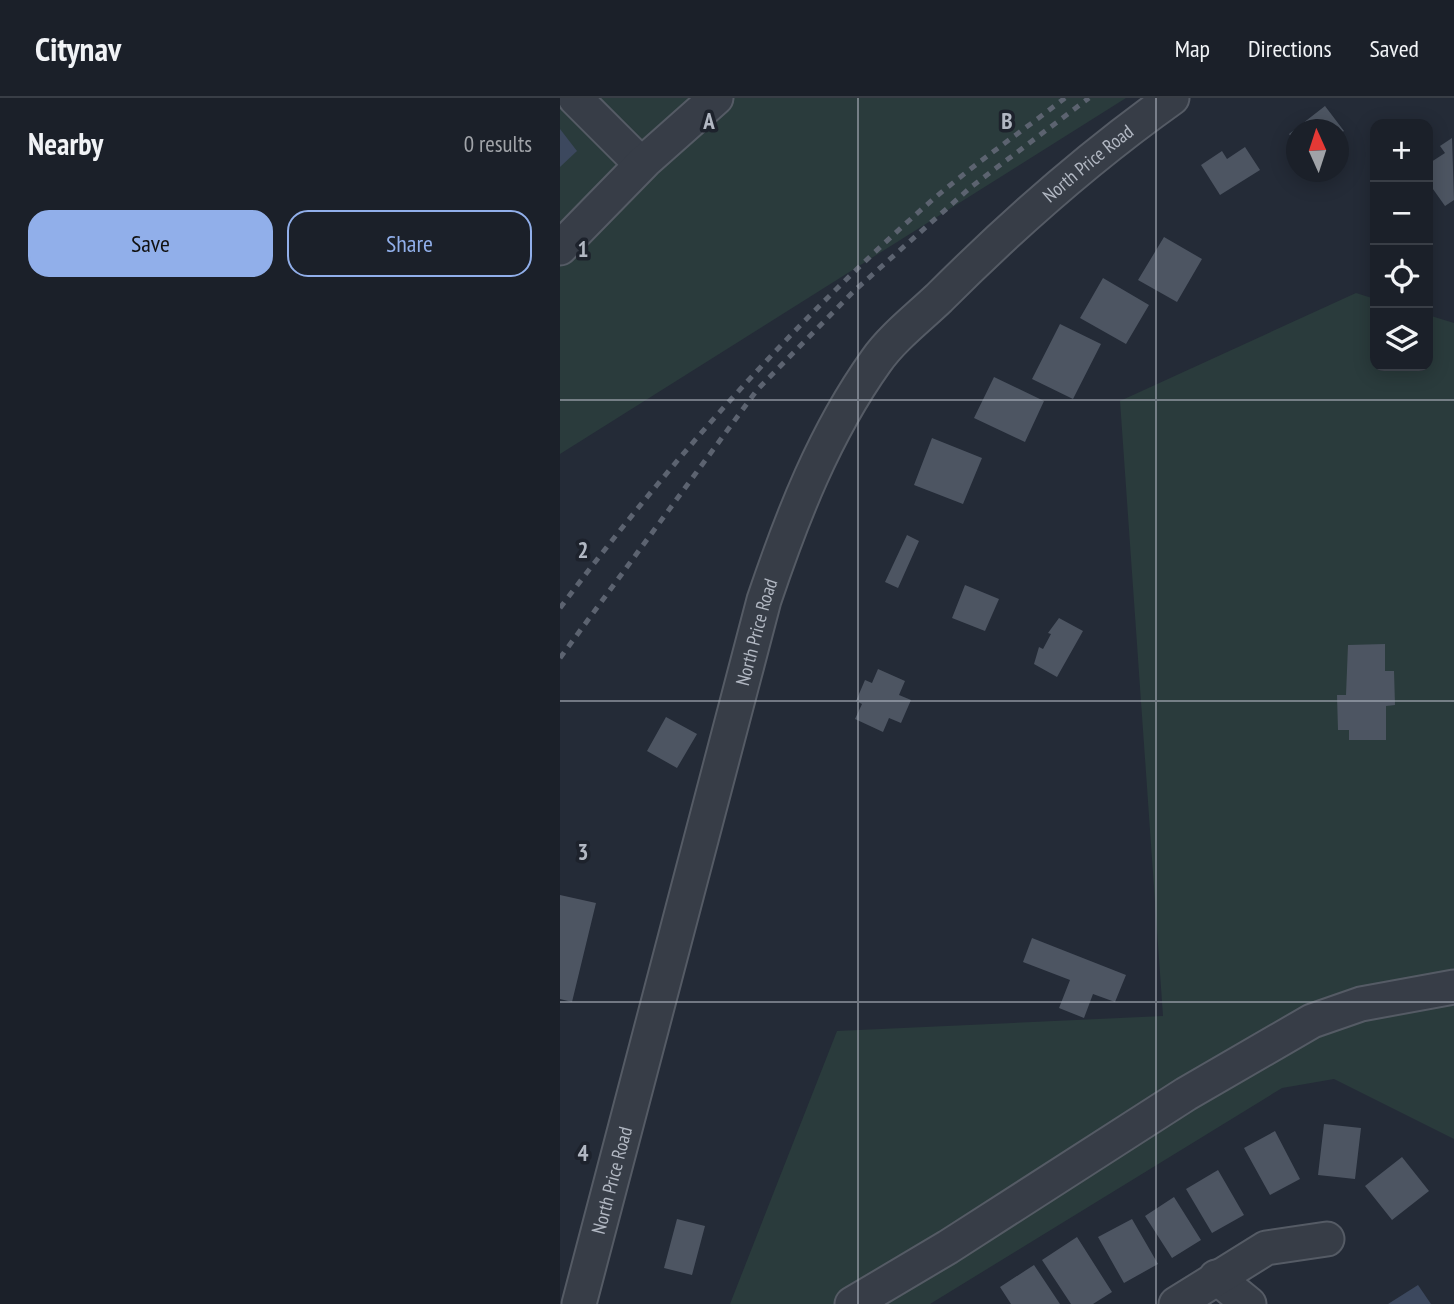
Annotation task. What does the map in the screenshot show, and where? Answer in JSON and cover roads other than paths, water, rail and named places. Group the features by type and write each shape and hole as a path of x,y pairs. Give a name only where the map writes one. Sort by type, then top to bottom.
{"street":[{"path":"575,98 641,164"},
{"path":"560,247 641,164 716,98"},
{"name":"North Price Road","path":"579,1304 764,600 796,512 831,432 877,359 988,249 1134,125 1172,98"},
{"path":"852,1304 948,1247 1186,1094 1312,1021 1361,1004 1454,987"},
{"path":"1176,1304 1266,1248 1327,1238"},
{"path":"1216,1277 1249,1304"}],"water":[{"path":"560,129 577,151 560,167"},
{"path":"1418,1285 1431,1304 1388,1304"}],"railway":[{"path":"560,608 687,450 731,399 824,301 939,194 1065,98"},
{"path":"560,658 757,390 854,291 971,187 1089,98"}]}
